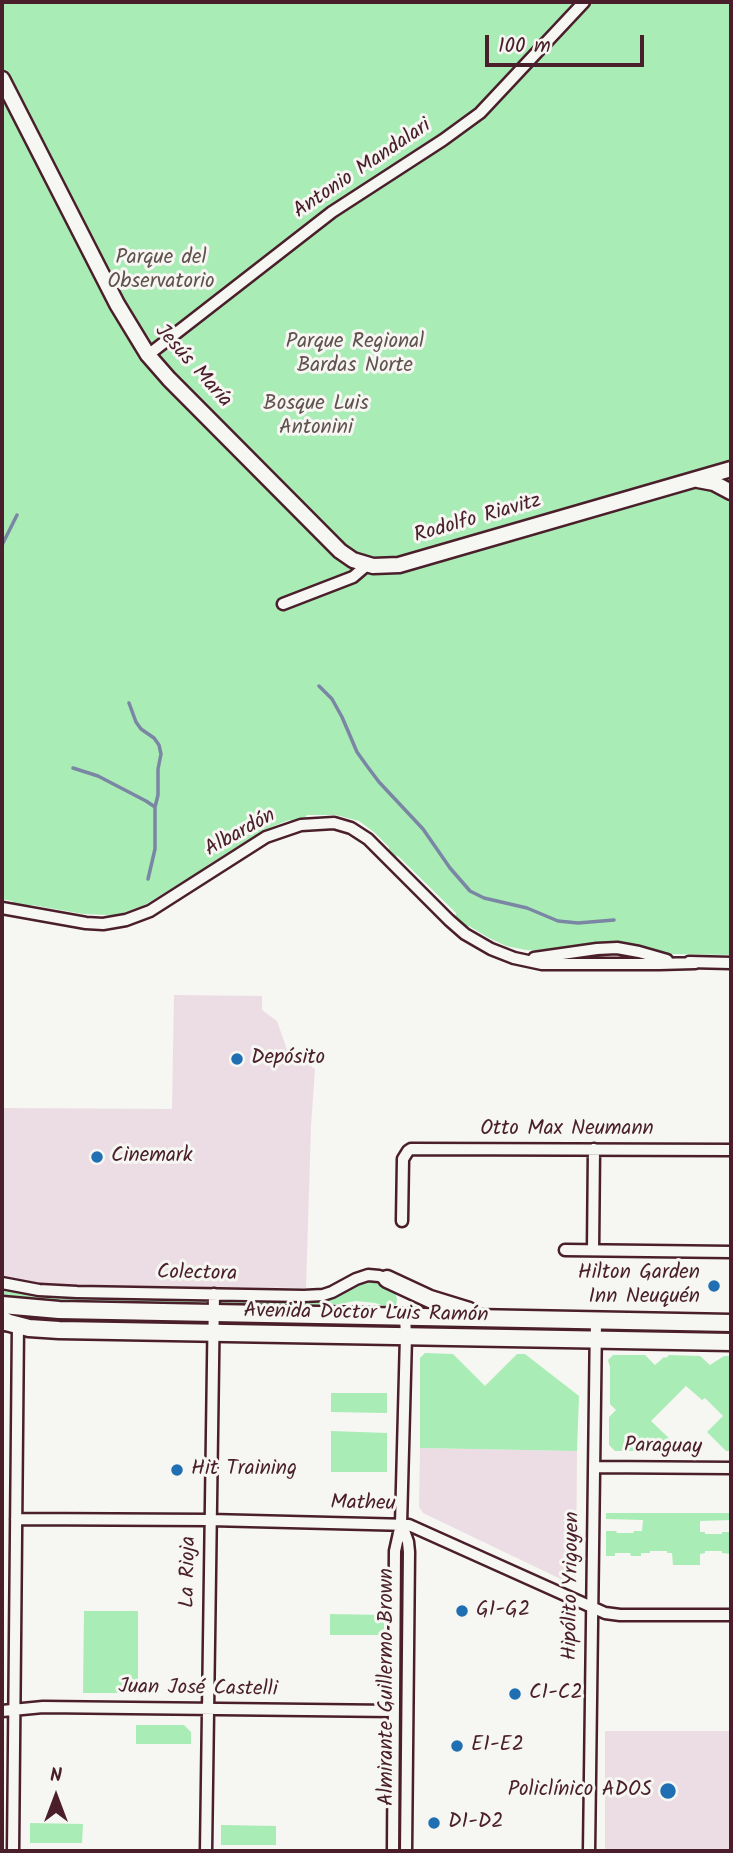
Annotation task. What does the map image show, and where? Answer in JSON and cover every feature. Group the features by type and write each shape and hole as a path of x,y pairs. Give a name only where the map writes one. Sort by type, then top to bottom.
{"main road":[{"name":"Jesús María","path":"2,79 126,322 148,355 340,551 367,565"},
{"name":"Rodolfo Riavitz","path":"367,565 398,565 731,469"},
{"name":"Rodolfo Riavitz","path":"690,481 714,483 731,492"},
{"path":"387,1279 400,1292 405,1316"},
{"path":"387,1279 450,1306 504,1318"},
{"name":"Avenida Doctor Luis Ramón","path":"5,1319 49,1309 731,1323"},
{"name":"Avenida Doctor Luis Ramón","path":"5,1319 49,1329 731,1342"}],"street":[{"name":"Antonio Mandalari","path":"148,355 332,212 480,113 584,2"},
{"name":"Rodolfo Riavitz","path":"283,604 353,577 367,565"},
{"name":"Albardón","path":"2,908 86,923 103,924 125,920 156,908 273,834 301,825 334,824 351,828 364,836 455,926 478,942 506,955 542,964 731,963"},
{"name":"Albardón","path":"506,955 543,957 617,948 669,961 695,963"},
{"name":"Otto Max Neumann","path":"402,1221 402,1166 408,1150 416,1148 731,1150"},
{"path":"593,1250 594,1149"},
{"path":"565,1250 731,1252"},
{"name":"Colectora","path":"2,1283 68,1292 314,1296 332,1292 362,1276 374,1275 387,1279"},
{"name":"La Rioja","path":"206,1851 214,1294"},
{"name":"Almirante Guillermo Brown","path":"393,1851 395,1551 401,1524 405,1316"},
{"path":"5,1319 16,1519 13,1851"},
{"name":"Hipólito Yrigoyen","path":"589,1851 596,1320"},
{"name":"Paraguay","path":"594,1467 731,1468"},
{"name":"Matheu","path":"16,1519 401,1524 417,1528 605,1614 731,1615"},
{"name":"Almirante Guillermo Brown","path":"401,1524 408,1547 406,1851"},
{"path":"2,1608 15,1608"},
{"name":"Juan José Castelli","path":"2,1711 43,1707 394,1711"},
{"path":"2,1822 14,1815"}],"shaded area":[{"path":"174,995 262,996 262,1010 277,1021 287,1050 315,1069 306,1288 59,1286 29,1283 2,1276 2,1108 172,1109"},
{"path":"420,1448 577,1451 576,1579 569,1583 423,1513 419,1507"},
{"name":"Policlínico ADOS","path":"605,1731 731,1731 731,1851 605,1851"}],"green space":[{"name":"Parque Regional Bardas Norte","path":"2,2 731,2 731,463 705,486 722,491 731,500 731,955 671,954 618,942 560,948 556,952 546,954 542,951 506,946 456,920 456,913 397,855 396,859 375,833 359,821 336,815 307,815 304,820 294,823 289,820 264,830 208,865 207,871 199,876 192,876 122,916 112,918 108,915 83,914 32,905 26,908 2,899"},
{"path":"374,1281 391,1288 396,1295 396,1305 388,1307 356,1301 321,1307 222,1305 222,1300 323,1301 360,1283"},
{"path":"2,1290 41,1296 205,1299 205,1305 43,1302 2,1297"},
{"path":"425,1353 453,1354 485,1386 517,1354 525,1354 579,1396 577,1451 420,1448 420,1358"},
{"path":"613,1355 645,1355 655,1365 669,1355 700,1356 710,1365 724,1356 731,1356 731,1451 726,1451 707,1432 723,1416 705,1398 702,1400 686,1386 651,1421 673,1442 664,1451 615,1451 609,1445 609,1417 616,1410 610,1404 608,1360"},
{"path":"331,1393 387,1393 387,1413 331,1412"},
{"path":"331,1431 387,1433 387,1472 331,1472"},
{"path":"606,1513 731,1513 731,1520 700,1521 700,1532 731,1532 731,1554 705,1551 700,1554 700,1565 673,1565 672,1553 667,1551 650,1551 641,1553 641,1556 615,1553 615,1556 606,1556 606,1531 642,1531 643,1520 606,1519"},
{"path":"401,1554 404,1557 403,1851 397,1851 398,1557"},
{"path":"84,1611 138,1611 138,1693 83,1693"},
{"path":"330,1614 384,1615 384,1635 330,1635"},
{"path":"136,1725 184,1725 191,1732 191,1744 136,1744"},
{"path":"30,1823 83,1824 82,1843 30,1843"},
{"path":"221,1825 276,1826 276,1845 221,1845"}],"waterway":[{"path":"2,545 17,515"},
{"path":"319,686 332,699 357,752 367,766 423,829 470,891 484,898 527,908 558,921 578,923 614,920"},
{"path":"129,703 136,722 154,738 161,754 155,807 155,849 148,879"},
{"path":"73,768 98,776 155,807"}],"place":[{"name":"Depósito","path":"237,1059"},
{"name":"Cinemark","path":"97,1157"},
{"name":"Hilton Garden Inn Neuquén","path":"714,1286"},
{"name":"Hit Training","path":"177,1470"},
{"name":"G1-G2","path":"462,1611"},
{"name":"C1-C2","path":"515,1694"},
{"name":"E1-E2","path":"457,1746"},
{"name":"Policlínico ADOS","path":"668,1791"},
{"name":"D1-D2","path":"434,1823"}],"park label":[{"name":"Parque del Observatorio","path":"161,271"},
{"name":"Bosque Luis Antonini","path":"316,417"}]}
